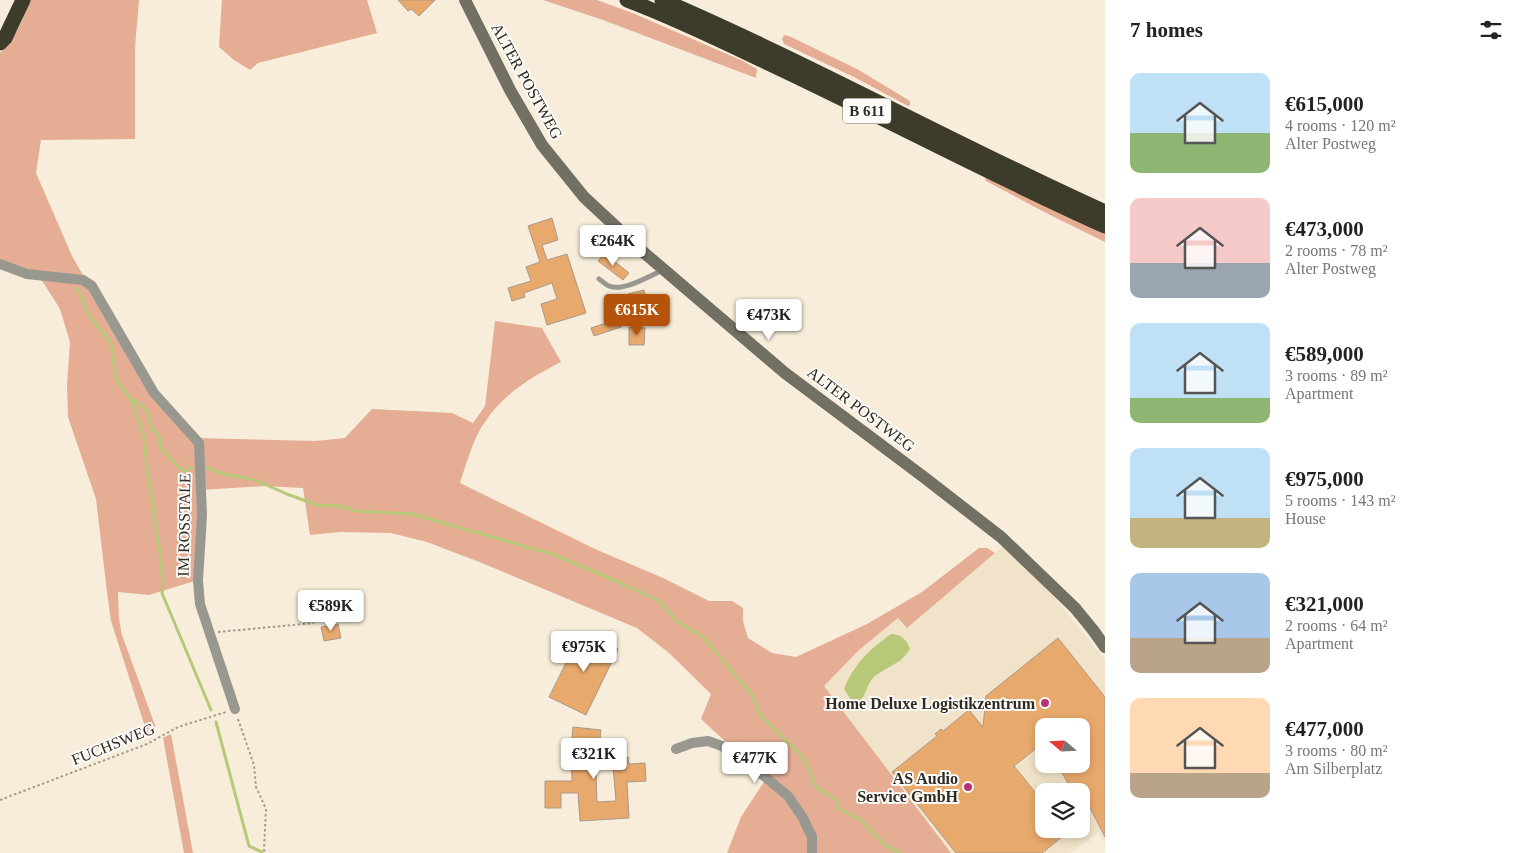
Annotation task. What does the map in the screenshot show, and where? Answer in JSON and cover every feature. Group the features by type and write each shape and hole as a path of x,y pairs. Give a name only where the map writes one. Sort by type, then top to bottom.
{"highway":[{"path":"11,25 15,0"},
{"path":"0,43 5,38 23,0"},
{"name":"B 611","path":"627,0 737,48 991,173 1105,226"},
{"name":"B 611","path":"662,0 714,22 1105,212"}],"street":[{"name":"ALTER POSTWEG","path":"465,0 510,90 542,145 584,197 664,270 785,373 918,472 1001,537 1075,608 1105,647"},
{"name":"IM ROSSTALE","path":"0,264 27,274 83,280 92,286 154,393 198,443 202,515 198,581 200,604 234,709"},
{"path":"676,748 708,741 722,746 764,776 788,796 803,818 812,837 812,853"}],"lane":[{"path":"599,279 609,287 619,288 636,283 664,270"}],"path":[{"path":"209,632 314,623"},
{"path":"234,709 254,765 256,787 266,809 264,850 266,853"},
{"name":"FUCHSWEG","path":"0,800 147,744 178,727 234,709"}],"shaded area":[{"path":"30,0 139,0 135,47 135,139 41,140 36,173 72,256 92,291 156,393 196,438 316,441 345,438 372,409 452,413 473,423 485,406 495,321 542,328 561,362 526,382 497,406 478,433 460,483 595,549 663,578 709,601 732,601 743,608 743,621 748,638 772,653 796,657 867,624 922,592 979,548 987,548 995,553 907,628 898,618 859,650 824,686 951,853 727,853 741,817 769,774 727,743 701,719 711,694 669,653 637,628 427,542 391,533 340,532 310,535 303,488 265,486 201,490 198,580 149,595 118,592 119,619 122,635 156,728 148,736 111,621 96,499 68,417 67,385 70,342 60,309 43,282 28,269 0,259 0,53 15,35"},
{"path":"222,0 367,0 377,33 258,63 250,70 234,60 219,47"},
{"path":"543,0 597,0 635,14 743,61 757,69 756,78 603,20"},
{"path":"784,35 857,69 910,101 910,105 908,106 854,77 784,44 782,39"},
{"path":"986,177 1105,232 1105,242 986,181"},
{"path":"1002,547 1021,562 1053,596 1105,660 1105,846 1099,832 1070,853 951,853 824,686 859,650 898,618 907,628"},
{"path":"891,634 903,638 910,649 902,659 873,678 860,701 851,700 844,689 848,680 870,651"},
{"path":"171,734 193,853 184,853 163,738"}],"building":[{"path":"398,0 435,0 419,16 411,9 408,11"},
{"path":"552,218 558,240 542,245 547,260 567,254 586,313 547,325 541,304 557,299 552,283 524,293 525,297 512,301 508,288 531,281 526,267 540,262 528,226"},
{"path":"604,253 629,273 623,280 598,261"},
{"path":"644,290 647,306 631,310 628,294"},
{"path":"618,319 621,327 594,336 591,328"},
{"path":"629,327 645,328 644,345 629,345"},
{"path":"338,624 341,638 324,641 321,627"},
{"path":"582,631 618,649 586,715 549,697"},
{"path":"1058,638 1105,697 1105,837 1090,808 1090,783 1068,783 1062,773 1090,773 1090,718 1035,718 1035,749 1014,766 1035,792 1035,838 1061,838 1042,853 956,853 892,772 937,736 935,734 941,729 943,731 969,710 983,727 986,696"},
{"path":"573,727 601,730 599,747 595,746 597,802 616,801 613,766 619,766 618,758 628,757 629,764 645,763 646,781 627,782 629,818 580,821 578,793 561,793 561,808 545,808 545,781 572,781 571,749"}],"waterway":[{"path":"77,288 89,315 111,343 116,379 130,398 139,420 144,436 160,554 163,581 162,593 211,710"},
{"path":"132,399 146,410 151,428 159,435 160,447 175,464 185,471 192,467"},
{"path":"205,467 224,474 255,480 317,505 339,506 355,511 412,514 555,555 659,601 678,622 703,637 753,696 760,715 800,754 816,787 837,800 839,809 861,820 884,844 900,853"},
{"path":"216,722 249,846 262,852"}],"place":[{"name":"Home Deluxe Logistikzentrum","path":"1045,703"},
{"name":"AS Audio Service GmbH","path":"968,787"}]}
